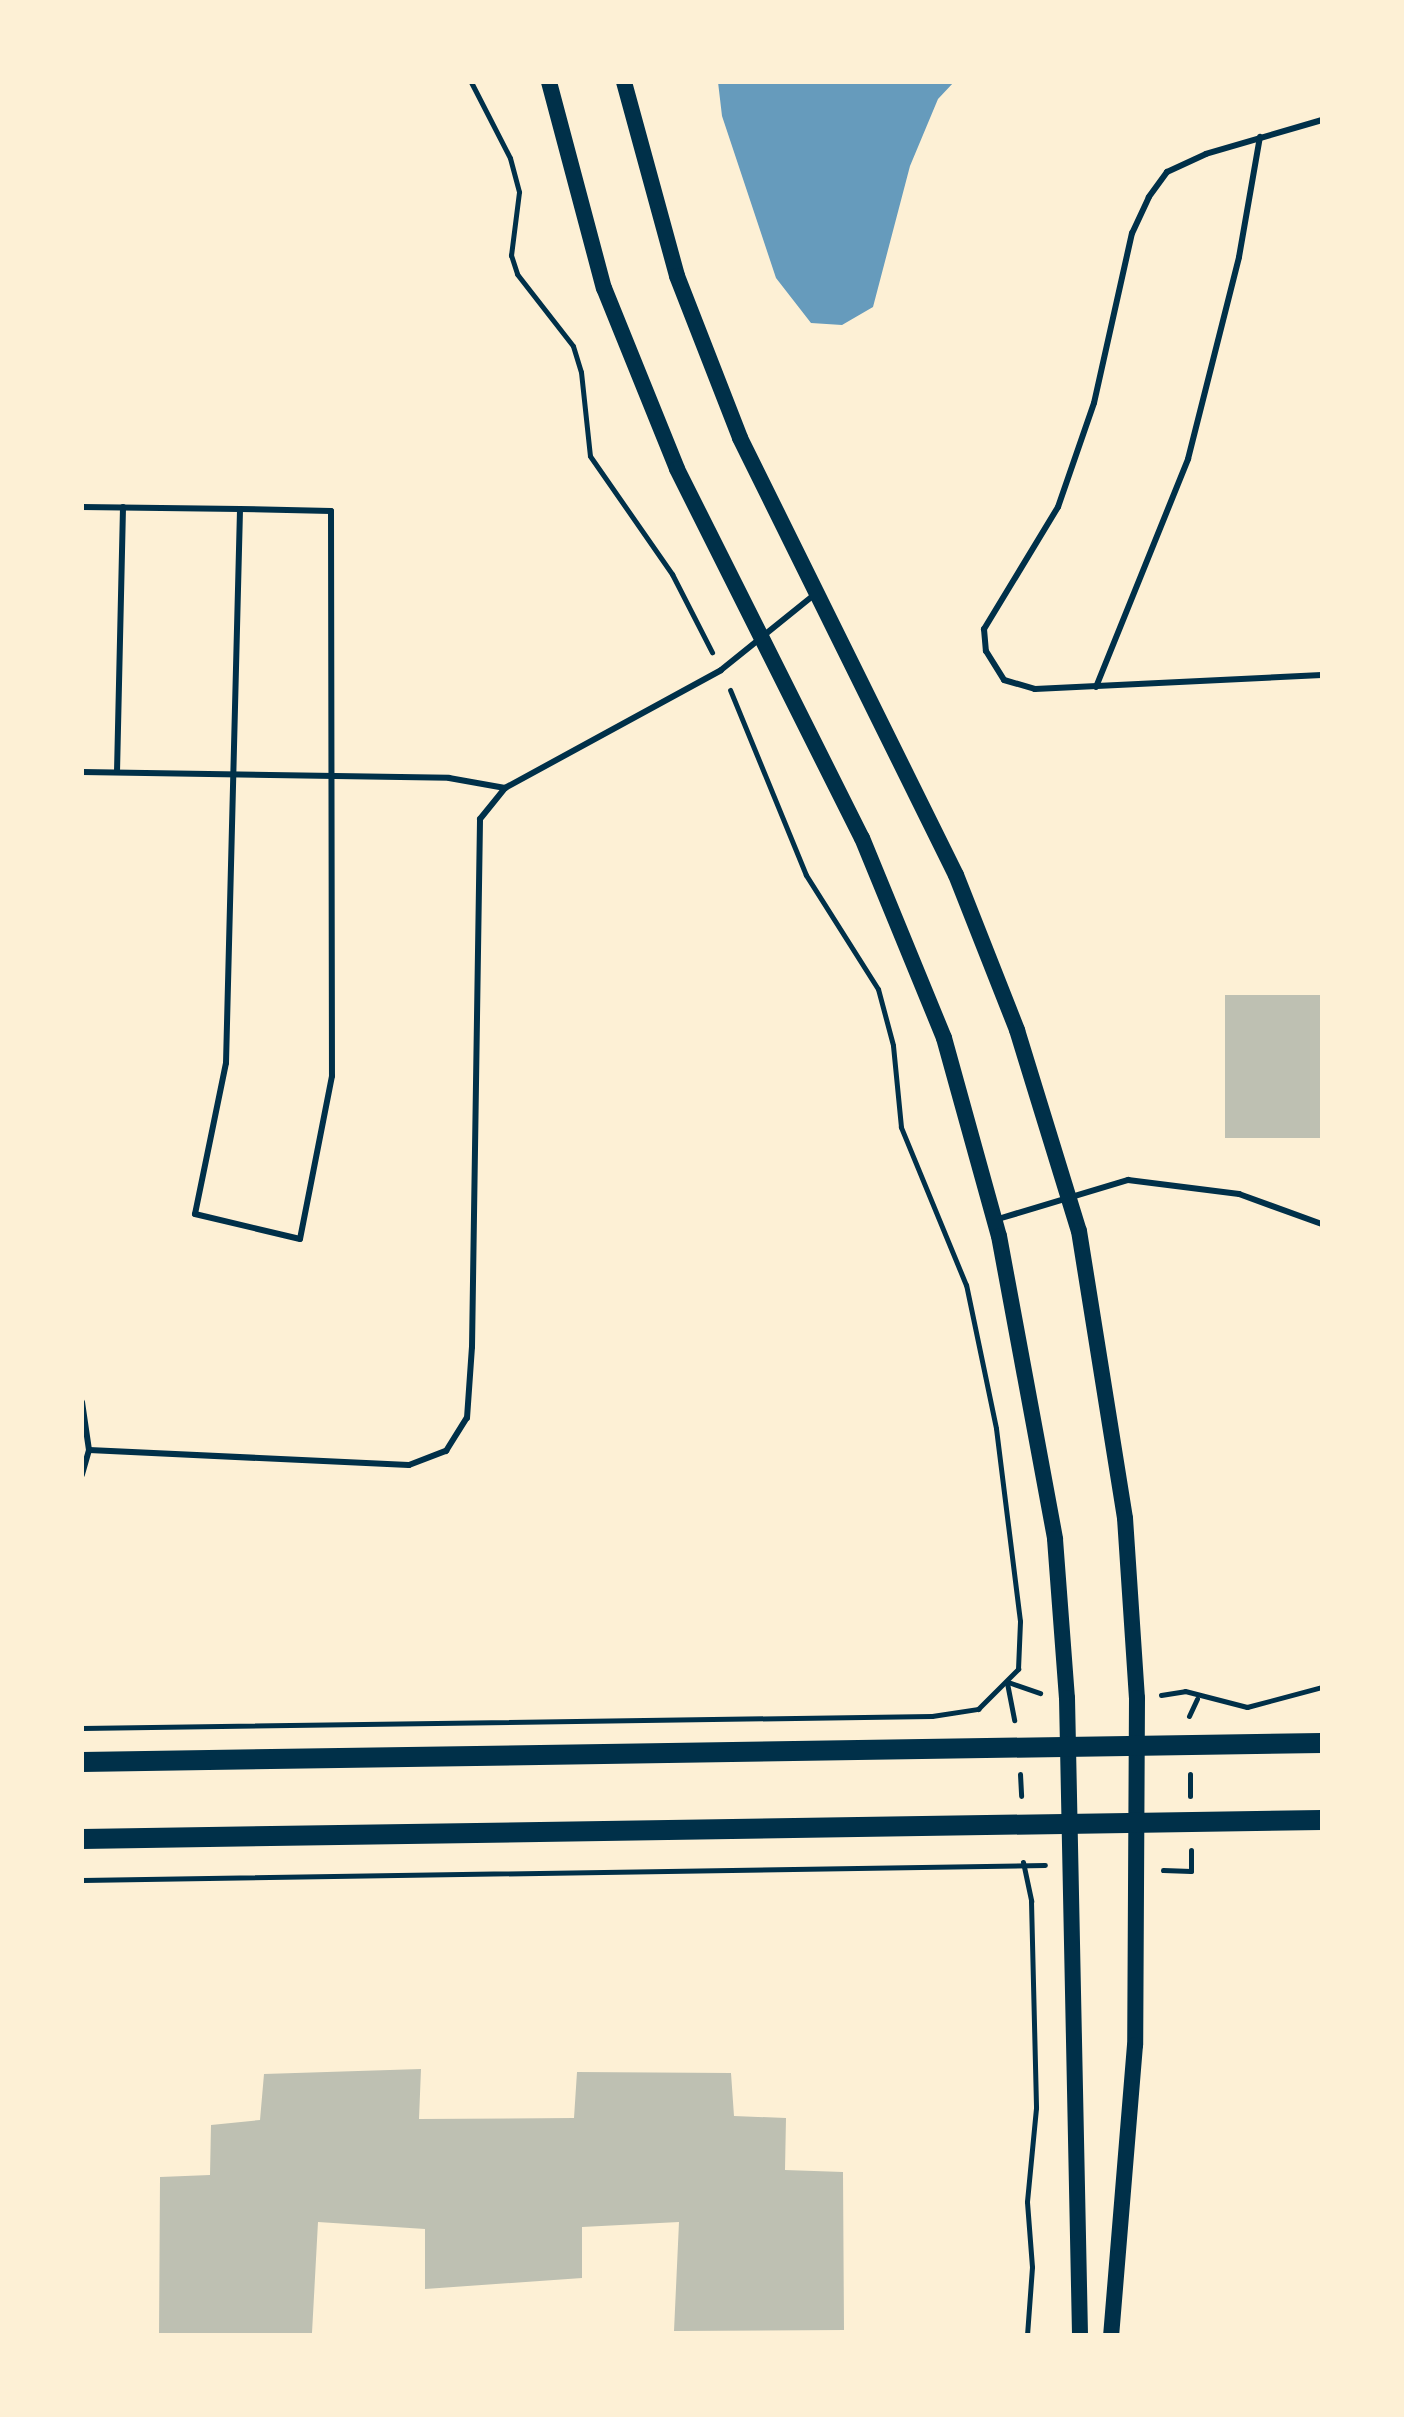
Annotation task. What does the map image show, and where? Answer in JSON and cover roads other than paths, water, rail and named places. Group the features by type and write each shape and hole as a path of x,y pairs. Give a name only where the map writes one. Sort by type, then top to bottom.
{"main road":[{"path":"549,82 604,288 677,469 760,645 862,838 934,1011 994,1220 1055,1539 1073,1823 1071,2142 1080,2335"},
{"path":"624,82 677,276 740,438 956,875 1017,1030 1071,1197 1125,1518 1136,1745 1134,2075 1111,2335"},
{"path":"82,1762 1322,1743"},
{"path":"82,1839 1322,1820"}],"lane":[{"path":"1322,120 1260,137 1167,172 1149,197 1132,233 1094,403 1058,507 984,629 986,651 1004,680 1035,689 1322,675"},
{"path":"1096,687 1188,459 1239,257 1260,137"},
{"path":"82,507 123,507 240,509 331,511 334,778 332,1076 300,1239 195,1214 226,1063 240,509"},
{"path":"117,772 123,507"},
{"path":"89,1450 409,1465 446,1451 467,1418 480,819 505,788 721,670 760,645 815,594"},
{"path":"82,772 449,778 505,788"},
{"path":"994,1220 1128,1180 1239,1194 1322,1224"},
{"path":"82,1402 89,1450 82,1475"}],"water":[{"path":"718,82 954,82 938,99 910,166 873,307 842,325 811,323 776,278 722,116"}]}
